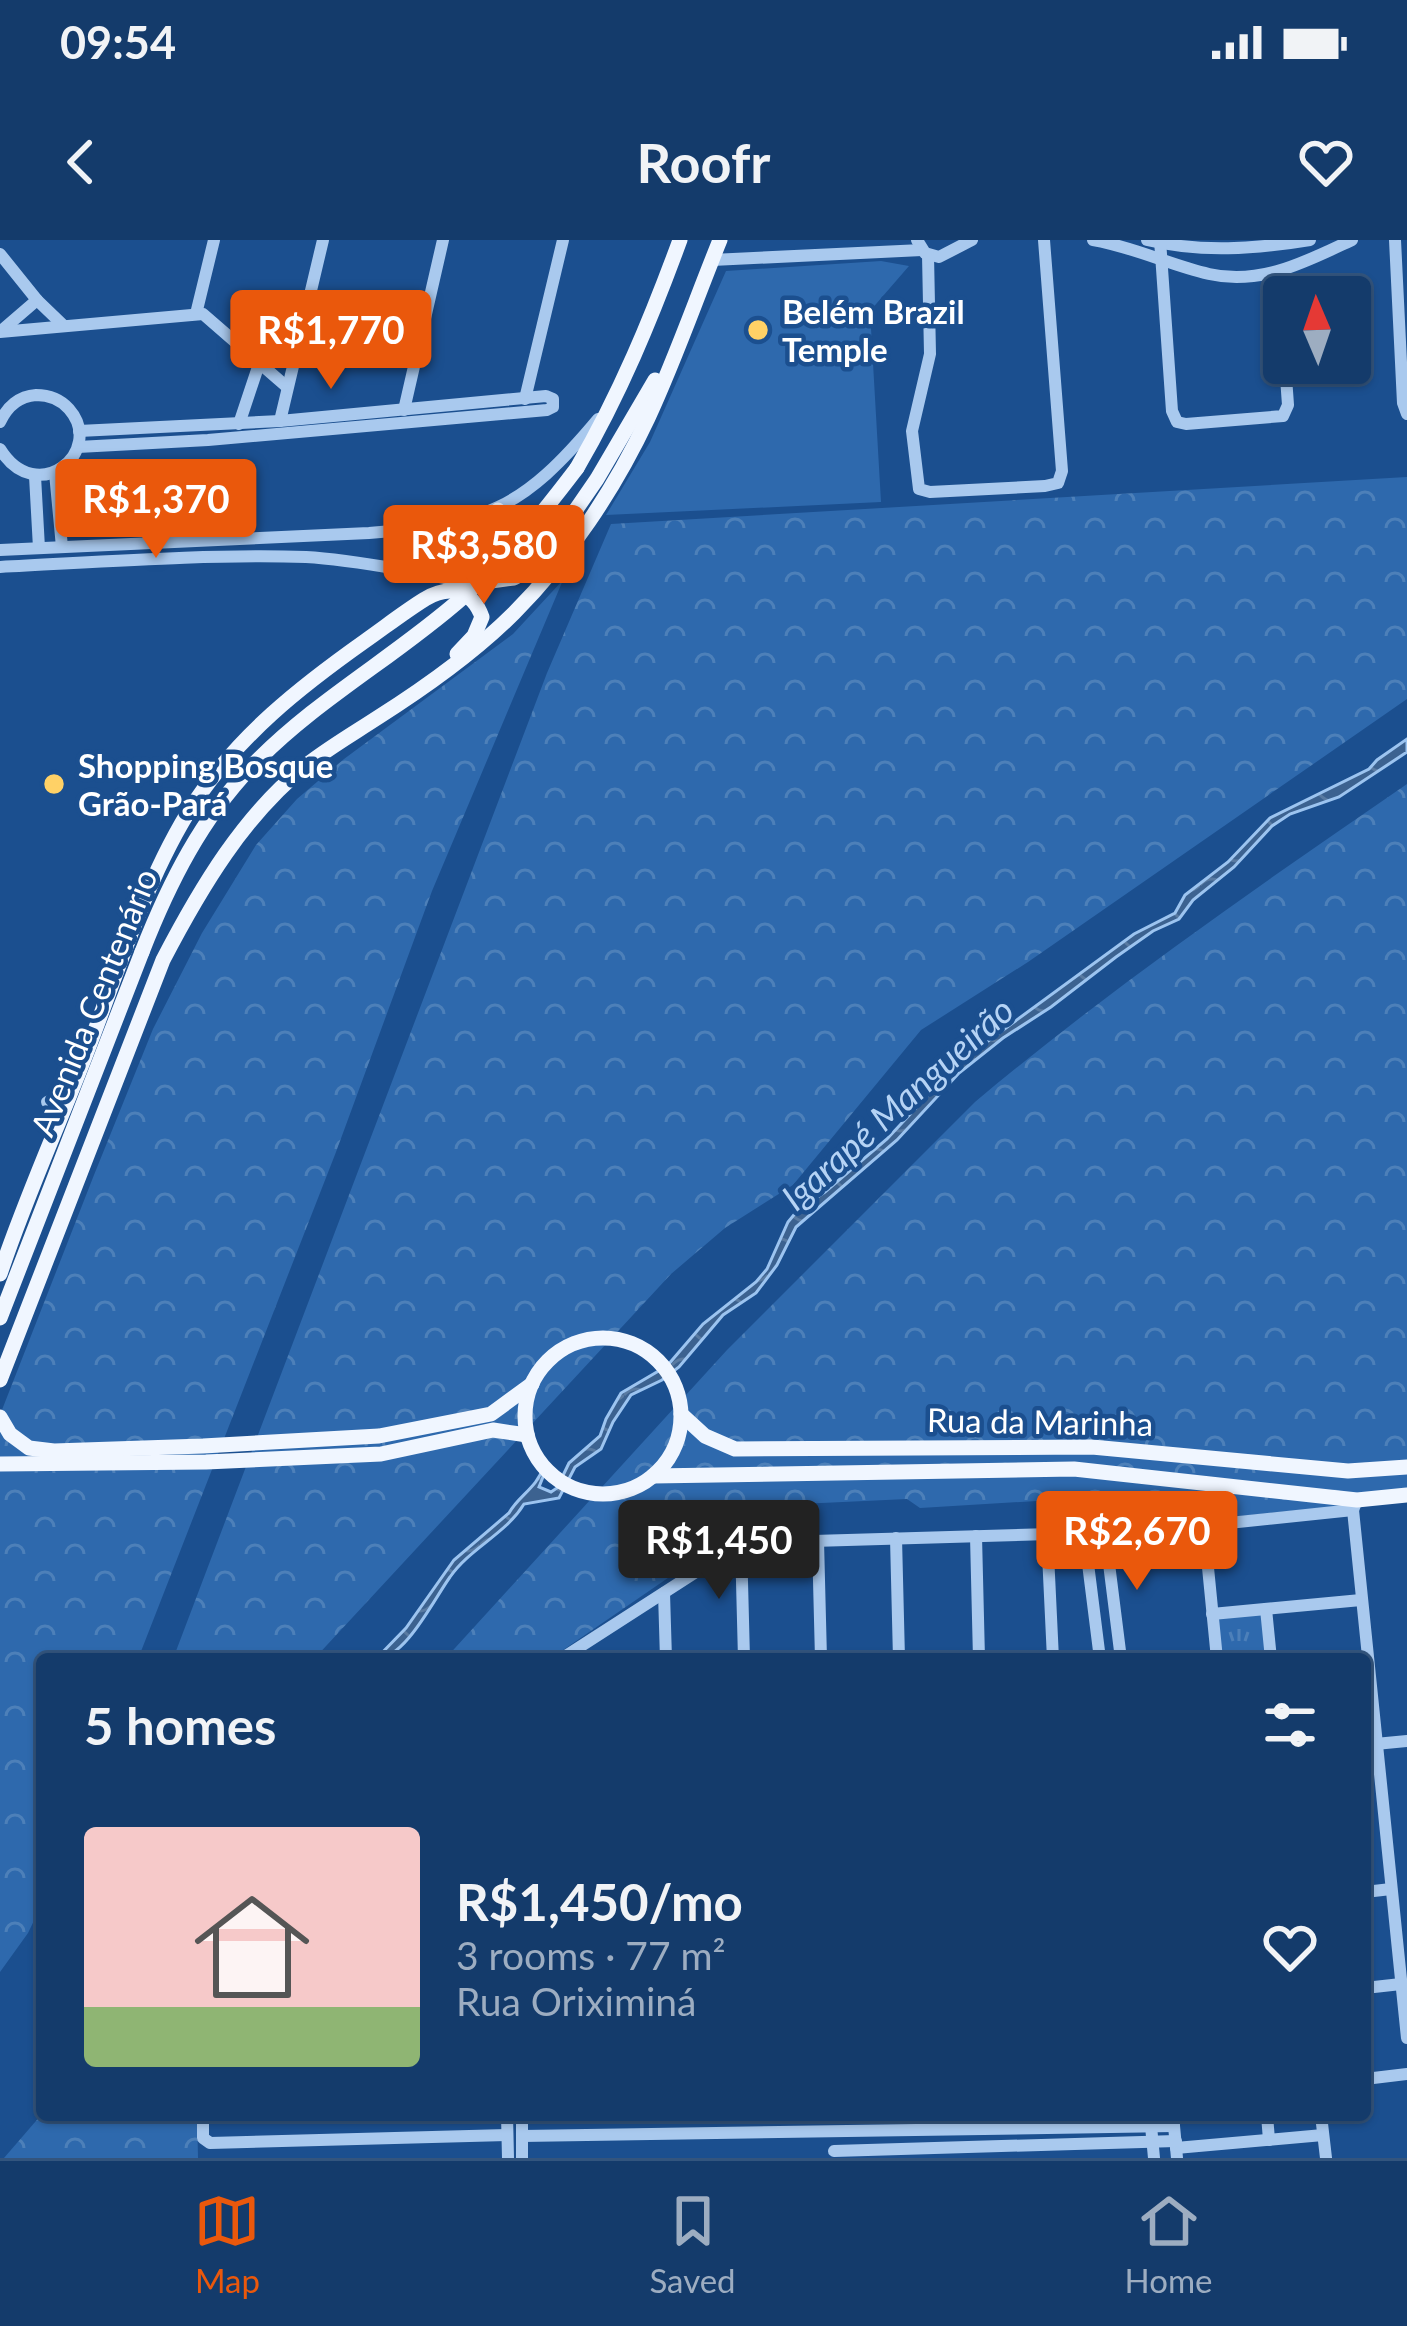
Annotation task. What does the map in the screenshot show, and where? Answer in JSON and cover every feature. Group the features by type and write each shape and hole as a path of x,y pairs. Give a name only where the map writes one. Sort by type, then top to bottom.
{"main road":[{"name":"Avenida Centenário","path":"0,1318 165,895 204,824 251,766 305,715 463,597 543,514 578,468 614,400 680,240"},
{"name":"Avenida Centenário","path":"0,1380 163,960 189,910 267,802 287,782 483,644 567,550 647,420 720,240"},
{"name":"Avenida Centenário","path":"445,576 484,582 514,578 544,556 597,479 681,336"},
{"path":"416,572 445,576 456,552 498,510"},
{"path":"410,608 423,591 416,572"},
{"path":"0,1274 133,929 193,805 221,766 281,704 410,608 431,595 454,590 472,598 481,624 421,690"},
{"path":"0,1417 10,1434 28,1448 54,1451 379,1436 491,1414 532,1384 567,1347 603,1338 633,1344 668,1373 681,1414 674,1448 653,1476 639,1485 605,1494 563,1483 533,1452 527,1435 526,1401 532,1384"},
{"name":"Rua da Marinha","path":"681,1414 705,1436 735,1448 1092,1447 1348,1471 1407,1467"},
{"path":"0,1464 381,1454 493,1430 527,1435"},
{"name":"Rua da Marinha","path":"653,1476 1074,1469 1355,1505 1407,1495"}],"street":[{"path":"196,314 214,240"},
{"path":"280,422 322,240"},
{"path":"404,410 443,240"},
{"path":"525,399 563,240"},
{"path":"754,258 756,240"},
{"path":"712,260 882,246 922,248 945,256 956,244 972,240"},
{"path":"922,248 930,354 913,431 920,489 1045,486 1058,483 1062,471 1044,240"},
{"path":"1093,240 1186,248 1252,248 1310,240"},
{"path":"1157,245 1215,276 1246,277 1300,265 1352,240"},
{"path":"1395,240 1407,414"},
{"path":"1157,245 1172,411 1177,422 1281,418 1288,405 1286,384"},
{"path":"0,254 64,326"},
{"path":"1279,271 1279,276"},
{"path":"0,332 37,300"},
{"path":"0,332 209,316 287,387"},
{"path":"239,424 259,364"},
{"path":"0,422 15,402 42,395 67,406 79,431 73,458 55,473 35,476 15,469 0,451"},
{"path":"78,447 469,410 551,396 553,402 547,410 469,410 404,410 350,420 239,424 209,433 79,431"},
{"path":"0,550 419,529 467,520 498,510 559,466 614,400"},
{"path":"55,473 62,547"},
{"path":"35,476 39,548"},
{"path":"106,562 132,554 134,547 128,542"},
{"path":"0,567 306,557 416,572"},
{"path":"53,1134 45,1107 72,1090"},
{"path":"1355,1505 1364,1653"},
{"name":"Rua da Marinha","path":"741,1544 1204,1527 1355,1505"},
{"path":"1204,1527 1216,1653"},
{"path":"1084,1532 1099,1653"},
{"path":"1106,1532 1120,1653"},
{"path":"1047,1533 1053,1653"},
{"path":"976,1535 979,1653"},
{"path":"896,1538 899,1653"},
{"path":"818,1541 820,1653"},
{"path":"570,1653 741,1544"},
{"path":"741,1544 744,1653"},
{"path":"1088,1563 1109,1563"},
{"path":"664,1593 666,1653"},
{"path":"1212,1614 1361,1600"},
{"path":"1266,1609 1270,1653"},
{"path":"587,1642 588,1653"},
{"path":"1371,1745 1407,1741"},
{"path":"1371,1752 1407,2038"},
{"path":"1371,1891 1391,1889"},
{"path":"1371,1987 1401,1984"},
{"path":"1371,2079 1407,2074"},
{"path":"202,2121 203,2138 210,2143 1152,2128 1177,2149 1323,2135"},
{"path":"509,2121 523,2158"},
{"path":"508,2158 520,2121"},
{"path":"806,2121 806,2132"},
{"path":"832,2121 834,2154 1069,2151 1152,2128"},
{"path":"1267,2121 1269,2140"},
{"path":"1322,2121 1326,2158"},
{"path":"1152,2128 1154,2158"}],"green space":[{"path":"881,261 909,266 870,311 881,502 606,515 650,442 726,271"},
{"path":"1407,477 1407,699 1028,962 921,1030 793,1185 725,1228 671,1274 320,1653 175,1653 547,673 611,524"},
{"path":"563,580 432,891 336,1152 140,1653 36,1653 36,1916 0,1972 0,1415 153,1029 202,933 256,845 297,799 344,759 513,634"},
{"path":"1407,784 1407,1499 1124,1528 1122,1511 1067,1511 1069,1499 920,1508 907,1499 737,1507 729,1536 559,1653 450,1653 727,1350 975,1102 1133,977"},
{"path":"1266,1609 1270,1653 1216,1653 1212,1614"},
{"path":"36,2121 197,2121 198,2158 4,2158"}],"water":[{"path":"1407,739 1407,752 1339,797 1290,814 1272,826 1179,919 1153,931 959,1073 897,1140 796,1227 756,1293 723,1315 679,1367 631,1395 601,1449 575,1467 559,1498 524,1504 458,1567 408,1639 392,1653 382,1653 406,1628 454,1560 509,1513 543,1467 539,1487 551,1492 569,1463 600,1436 621,1393 667,1366 703,1324 756,1282 798,1210 887,1139 958,1063 1134,934 1175,913 1185,895 1228,862 1270,818 1369,769"}],"place":[{"name":"Belém Brazil Temple","path":"758,330"},
{"name":"Shopping Bosque Grão-Pará","path":"54,784"}],"water label":[{"name":"Igarapé Mangueirão","path":"897,1103"}]}
